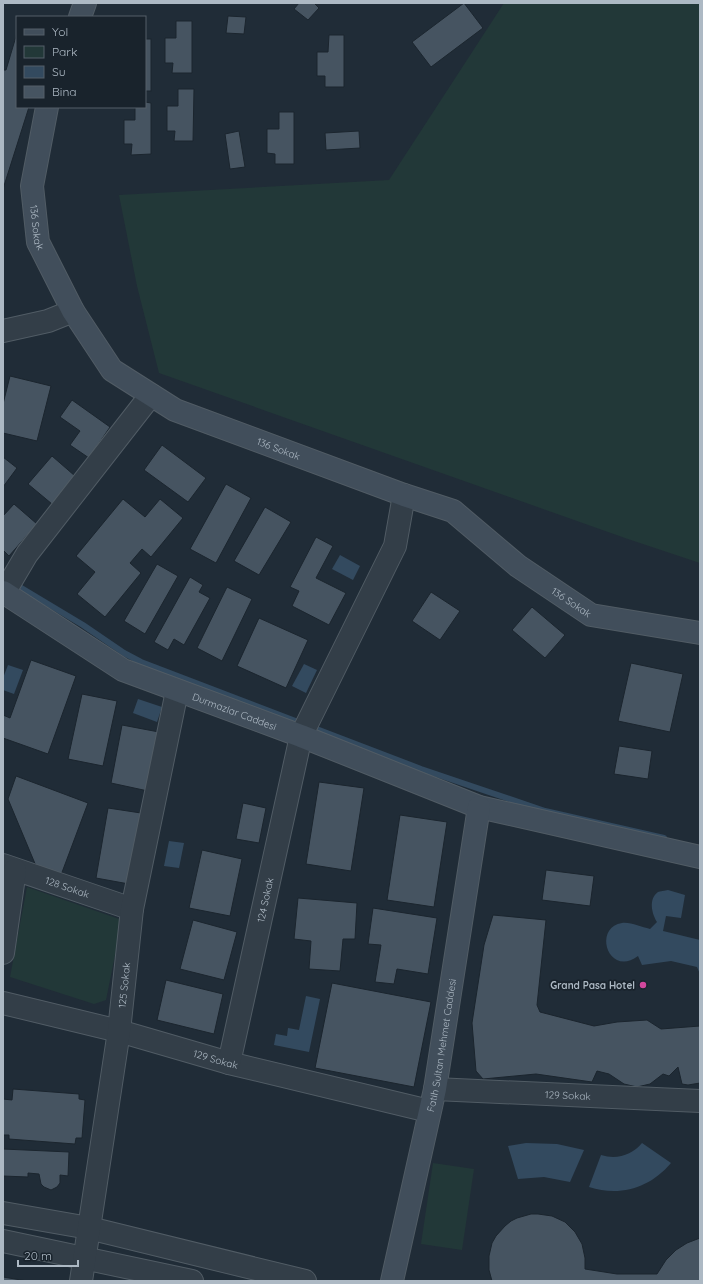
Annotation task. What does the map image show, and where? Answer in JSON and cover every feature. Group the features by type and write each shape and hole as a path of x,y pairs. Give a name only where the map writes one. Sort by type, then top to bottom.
{"street":[{"path":"80,16 85,3"},
{"name":"136 Sokak","path":"46,108 32,186 38,242 73,311 112,370 175,410 404,495 453,510 518,566 591,615 700,633"},
{"path":"3,331 48,321 73,311"},
{"path":"4,592 27,554 151,395"},
{"name":"124 Sokak","path":"229,1063 301,736 395,546 404,495"},
{"name":"Durmazlar Caddesi","path":"4,592 122,670 301,736 479,807 700,857"},
{"name":"125 Sokak","path":"81,1281 119,1031 132,909 177,691"},
{"name":"Fatih Sultan Mehmet Caddesi","path":"392,1281 429,1110 435,1089 479,807"},
{"path":"3,953 9,868"},
{"name":"128 Sokak","path":"9,868 132,909"},
{"name":"129 Sokak","path":"3,1003 119,1031 229,1063 429,1110"},
{"name":"129 Sokak","path":"435,1089 700,1101"},
{"path":"3,1213 89,1228 305,1281"},
{"path":"3,1241 192,1281"}],"green space":[{"path":"504,3 700,3 700,563 625,538 159,373 137,286 119,195 389,180"},
{"path":"27,887 122,920 106,1000 94,1004 10,977"},
{"path":"433,1163 474,1169 462,1250 421,1244"}],"water":[{"path":"340,555 360,566 353,580 332,569"},
{"path":"304,664 317,670 306,693 292,686"},
{"path":"8,665 23,670 14,694 3,690 3,678"},
{"path":"138,699 162,707 157,722 133,713"},
{"path":"169,841 184,843 179,868 164,866"},
{"path":"668,890 685,895 681,918 666,916 663,931 700,940 700,974 697,967 671,961 642,965 638,956 628,961 619,961 612,957 608,950 606,941 608,933 613,927 625,923 650,929 657,922 652,911 653,899 658,892"},
{"path":"306,996 320,999 309,1052 274,1045 276,1034 287,1036 288,1028 299,1030"},
{"path":"526,1143 557,1144 584,1150 570,1182 544,1177 518,1179 508,1146"},
{"path":"642,1143 671,1163 663,1172 654,1179 634,1188 612,1191 589,1187 601,1155 618,1157 634,1151"}],"building":[{"path":"299,3 314,3 319,8 308,20 294,9"},
{"path":"464,3 483,28 431,67 412,42"},
{"path":"228,16 246,17 244,34 226,33"},
{"path":"176,21 192,21 192,73 172,73 173,63 165,63 165,38 176,38"},
{"path":"329,35 344,35 344,87 325,87 325,76 317,76 317,52 328,52"},
{"path":"16,36 16,108 29,108 3,189 3,70 6,70"},
{"path":"146,39 151,39 151,91 146,91"},
{"path":"178,89 194,89 193,141 174,141 175,131 167,131 167,106 178,106"},
{"path":"146,102 151,103 151,154 131,155 132,144 124,144 124,120 135,120 135,108 146,108"},
{"path":"279,112 294,112 294,164 275,164 275,154 267,153 267,129 279,129"},
{"path":"239,131 245,167 230,169 225,134"},
{"path":"359,131 360,148 326,150 325,133"},
{"path":"10,376 51,386 37,441 3,433 3,404"},
{"path":"72,400 110,427 89,458 70,445 80,431 60,417"},
{"path":"162,445 206,478 188,502 144,470"},
{"path":"52,456 75,476 52,504 28,484"},
{"path":"3,457 17,468 3,487"},
{"path":"226,484 251,498 216,563 190,549"},
{"path":"123,499 145,517 160,499 183,518 151,557 142,549 130,563 141,573 105,617 77,594 95,572 76,556"},
{"path":"14,504 37,524 9,556 3,550 3,516"},
{"path":"265,507 291,522 259,575 234,561"},
{"path":"316,537 333,546 316,578 346,593 329,625 292,606 299,591 290,587"},
{"path":"157,564 178,576 145,634 124,621"},
{"path":"190,577 203,585 199,592 210,598 184,645 174,639 168,650 154,642"},
{"path":"227,587 252,599 222,661 197,648"},
{"path":"431,592 460,611 440,640 412,621"},
{"path":"532,607 565,635 545,658 512,630"},
{"path":"259,618 308,640 286,688 237,666"},
{"path":"31,660 76,676 48,754 3,738 3,715 10,718"},
{"path":"631,663 683,674 670,732 618,721"},
{"path":"82,694 117,701 103,766 68,759"},
{"path":"122,725 159,732 148,791 111,783"},
{"path":"619,746 652,751 648,779 614,774"},
{"path":"16,776 88,803 61,875 36,866 8,799"},
{"path":"319,782 364,788 351,871 306,864"},
{"path":"243,803 266,808 259,843 236,839"},
{"path":"108,808 141,813 129,884 96,878"},
{"path":"400,815 447,822 434,907 387,900"},
{"path":"202,850 242,859 230,916 189,908"},
{"path":"546,870 594,876 590,906 542,900"},
{"path":"298,898 357,903 355,939 343,939 340,971 309,969 311,941 294,939"},
{"path":"373,908 437,918 428,974 397,969 394,984 375,982 381,945 368,944"},
{"path":"493,915 546,920 537,1005 540,1012 594,1026 617,1022 647,1020 661,1029 700,1026 700,1083 688,1085 682,1084 678,1067 669,1076 663,1074 650,1084 637,1087 624,1084 609,1074 597,1071 592,1082 536,1074 483,1079 476,1071 472,1023 484,945"},
{"path":"193,920 237,932 224,980 180,969"},
{"path":"166,980 223,994 214,1034 157,1020"},
{"path":"332,983 431,1002 414,1087 315,1068"},
{"path":"13,1089 79,1094 79,1099 85,1100 82,1138 76,1138 75,1144 9,1139 9,1135 3,1135 3,1099 12,1100"},
{"path":"3,1149 69,1152 68,1176 60,1175 60,1183 57,1187 51,1190 41,1184 39,1174 28,1173 28,1177 3,1176"},
{"path":"531,1214 552,1216 565,1222 575,1232 582,1244 585,1258 585,1269 617,1274 657,1274 666,1260 676,1250 687,1243 700,1238 700,1281 492,1281 489,1270 489,1256 492,1243 496,1236 511,1221"},
{"path":"3,1277 27,1281 3,1281"}],"waterway":[{"path":"13,583 83,625 124,653 141,662 421,769 545,811 664,838"}],"place":[{"name":"Grand Pasa Hotel","path":"643,985"}]}
